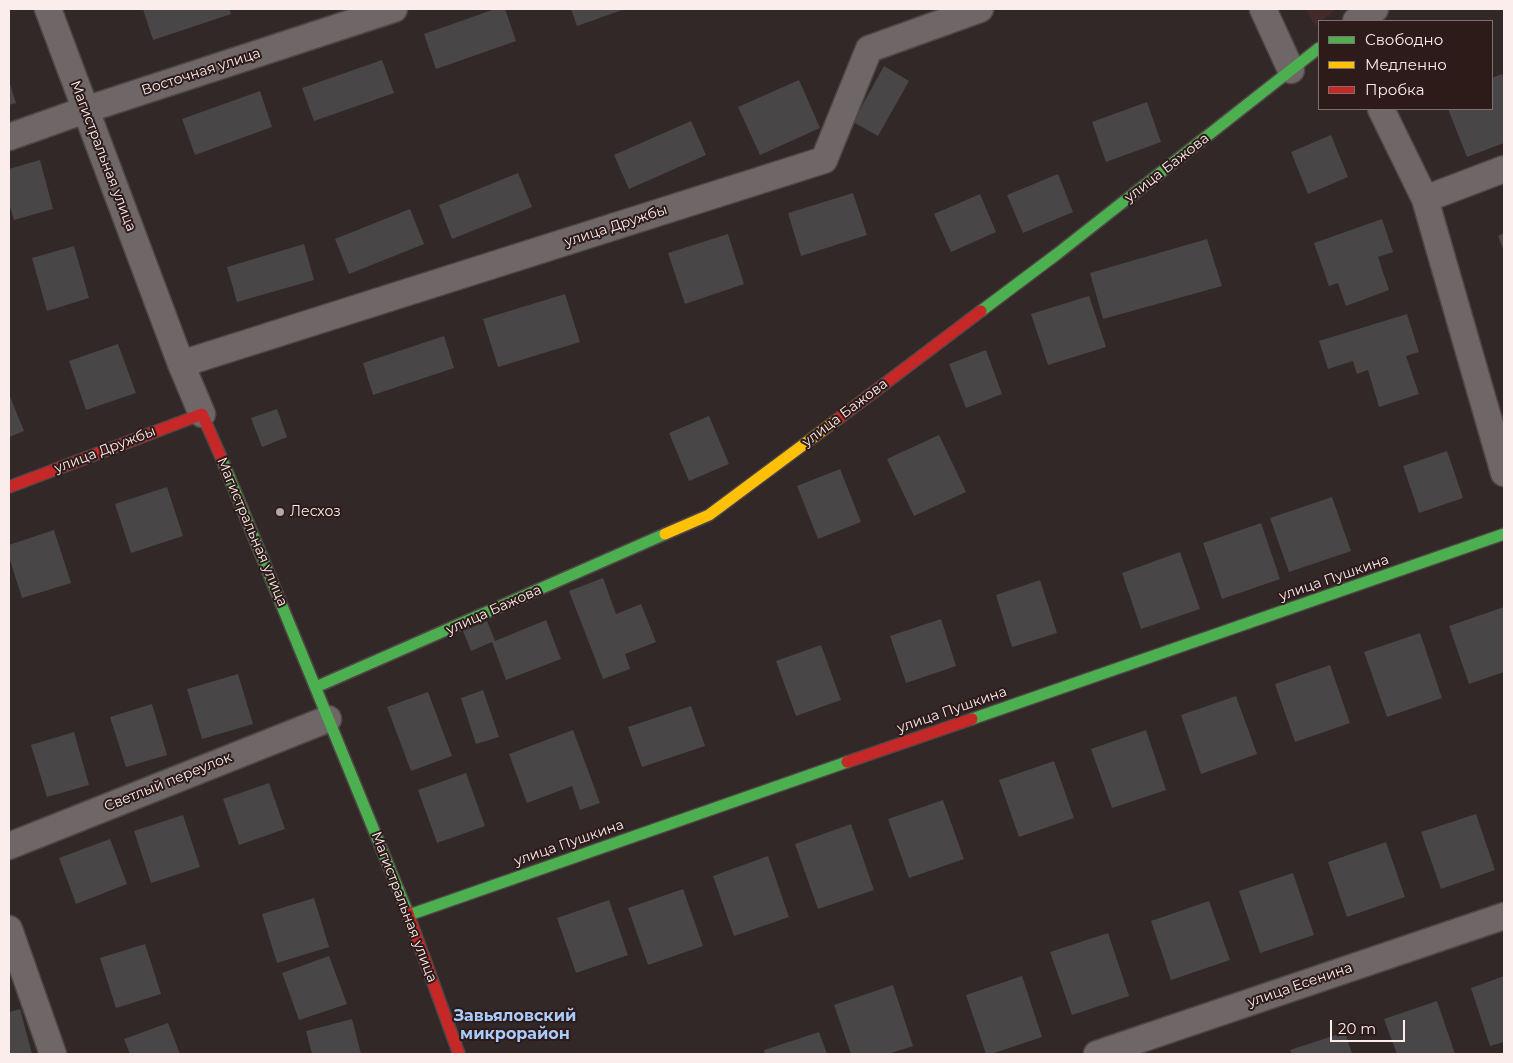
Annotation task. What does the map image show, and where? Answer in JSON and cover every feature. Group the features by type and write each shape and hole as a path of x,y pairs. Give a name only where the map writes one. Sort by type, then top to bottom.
{"street":[{"name":"Магистральная улица","path":"48,9 182,364 409,915 459,1054"},
{"name":"Восточная улица","path":"9,137 85,110 394,9"},
{"name":"улица Дружбы","path":"182,364 824,160 869,49 980,9"},
{"path":"1262,9 1291,70"},
{"path":"1358,20 1375,9"},
{"name":"улица Бажова","path":"316,687 709,515 1057,254 1318,49"},
{"path":"1380,110 1425,199 1504,473"},
{"path":"1425,199 1504,169"},
{"name":"улица Дружбы","path":"9,487 202,414"},
{"name":"улица Пушкина","path":"409,915 1504,534"},
{"name":"Светлый переулок","path":"9,846 328,719"},
{"name":"улица Есенина","path":"1096,1054 1504,916"},
{"path":"9,929 53,1054"}],"shaded area":[{"path":"1306,9 1337,9 1322,20 1318,20 1318,24 1315,26"}],"building":[{"path":"143,9 229,9 231,14 153,40"},
{"path":"495,9 505,9 516,41 436,69 424,34"},
{"path":"571,9 625,9 577,26"},
{"path":"382,60 394,93 314,121 302,88"},
{"path":"884,66 909,81 878,136 853,122"},
{"path":"1502,74 1504,80 1504,143 1467,157 1448,110 1493,110 1493,78"},
{"path":"799,80 820,128 760,155 738,107"},
{"path":"9,81 16,103 9,105"},
{"path":"260,91 272,127 195,155 182,119"},
{"path":"1147,102 1161,142 1106,162 1092,122"},
{"path":"691,121 706,155 629,189 614,155"},
{"path":"1331,135 1348,177 1308,194 1291,152"},
{"path":"40,160 53,209 14,220 9,203 9,169"},
{"path":"518,173 532,207 452,239 439,205"},
{"path":"1058,174 1073,212 1023,233 1007,195"},
{"path":"853,193 867,235 801,256 788,213"},
{"path":"980,194 996,232 951,252 934,214"},
{"path":"410,209 424,244 349,274 335,239"},
{"path":"1382,219 1393,252 1378,257 1389,290 1346,306 1338,283 1329,286 1314,243"},
{"path":"1504,233 1504,252 1498,236"},
{"path":"728,234 744,284 685,304 668,253"},
{"path":"1207,239 1222,286 1103,319 1090,273"},
{"path":"304,244 314,280 237,302 227,267"},
{"path":"74,246 89,298 47,311 32,258"},
{"path":"565,294 580,342 498,367 483,319"},
{"path":"1089,296 1106,347 1048,365 1031,314"},
{"path":"1407,314 1419,352 1406,356 1419,394 1379,407 1368,370 1357,374 1353,361 1328,369 1319,341"},
{"path":"444,336 454,368 373,395 363,363"},
{"path":"118,344 136,393 86,410 69,361"},
{"path":"986,350 1002,394 966,408 949,364"},
{"path":"9,394 24,431 9,437"},
{"path":"277,409 287,437 262,447 251,418"},
{"path":"709,416 729,464 689,481 669,433"},
{"path":"939,435 966,492 914,516 887,459"},
{"path":"1447,451 1463,498 1419,513 1403,466"},
{"path":"840,469 861,522 818,539 797,486"},
{"path":"167,487 183,536 131,553 115,504"},
{"path":"1332,497 1351,551 1289,572 1270,518"},
{"path":"1261,523 1280,579 1222,599 1203,543"},
{"path":"54,530 71,583 22,598 9,557 9,545"},
{"path":"1180,552 1200,609 1141,629 1122,573"},
{"path":"603,578 616,614 641,604 656,642 625,654 630,669 603,679 569,591"},
{"path":"1040,580 1057,633 1012,647 996,595"},
{"path":"1504,607 1504,672 1469,684 1449,626"},
{"path":"941,619 956,666 906,683 890,636"},
{"path":"546,620 561,659 506,680 492,642 471,651 463,631 487,621 495,641"},
{"path":"1420,633 1442,698 1387,717 1364,652"},
{"path":"821,645 841,700 796,716 776,661"},
{"path":"1330,665 1350,723 1295,742 1275,684"},
{"path":"238,674 253,724 202,739 187,689"},
{"path":"483,690 499,737 476,744 461,698"},
{"path":"428,692 452,756 411,771 387,707"},
{"path":"1236,696 1257,754 1201,774 1181,715"},
{"path":"152,704 167,755 126,767 110,717"},
{"path":"691,706 705,746 642,767 628,727"},
{"path":"573,730 600,803 580,810 572,786 527,803 509,754"},
{"path":"1146,730 1166,790 1112,808 1091,749"},
{"path":"74,732 89,785 47,797 31,745"},
{"path":"1054,761 1074,818 1019,837 999,780"},
{"path":"466,773 485,826 437,843 418,790"},
{"path":"269,783 285,829 239,845 223,799"},
{"path":"943,800 964,859 909,878 888,819"},
{"path":"1476,814 1495,870 1441,889 1421,832"},
{"path":"183,815 200,867 151,883 134,831"},
{"path":"851,824 874,890 818,909 795,844"},
{"path":"110,839 127,884 76,904 59,858"},
{"path":"1386,842 1405,897 1347,917 1328,862"},
{"path":"768,856 789,917 734,936 713,876"},
{"path":"1293,873 1314,935 1260,953 1239,891"},
{"path":"683,889 703,946 648,965 628,908"},
{"path":"314,898 329,947 277,963 262,914"},
{"path":"609,900 628,955 576,973 557,918"},
{"path":"1209,901 1230,960 1171,980 1151,921"},
{"path":"1108,933 1129,996 1072,1015 1050,952"},
{"path":"145,944 161,994 116,1008 100,958"},
{"path":"329,956 347,1004 299,1020 282,973"},
{"path":"1022,976 1042,1037 986,1054 966,995"},
{"path":"1504,976 1504,1042 1490,1046 1471,988"},
{"path":"893,985 913,1046 888,1054 851,1054 834,1005"},
{"path":"1437,1001 1455,1054 1397,1054 1384,1019"},
{"path":"20,1009 32,1054 9,1054 9,1012"},
{"path":"352,1019 361,1054 312,1054 306,1031"},
{"path":"168,1023 180,1054 130,1054 124,1039"},
{"path":"819,1032 827,1054 765,1054 764,1050"},
{"path":"1345,1032 1352,1054 1292,1054 1290,1050"}],"traffic: fast":[{"path":"981,311 1057,254 1318,49"},
{"path":"221,457 407,911"},
{"path":"316,687 665,534"},
{"path":"972,719 1504,534"},
{"path":"409,915 847,762"}],"traffic: slow":[{"path":"665,534 709,515 838,419"}],"traffic: jam":[{"path":"838,419 981,311"},
{"path":"9,487 202,414 221,457"},
{"path":"847,762 972,719"},
{"path":"407,911 459,1054"}],"place":[{"name":"Лесхоз","path":"280,512"}],"district":[{"name":"Завьяловский микрорайон","path":"515,1025"}]}
